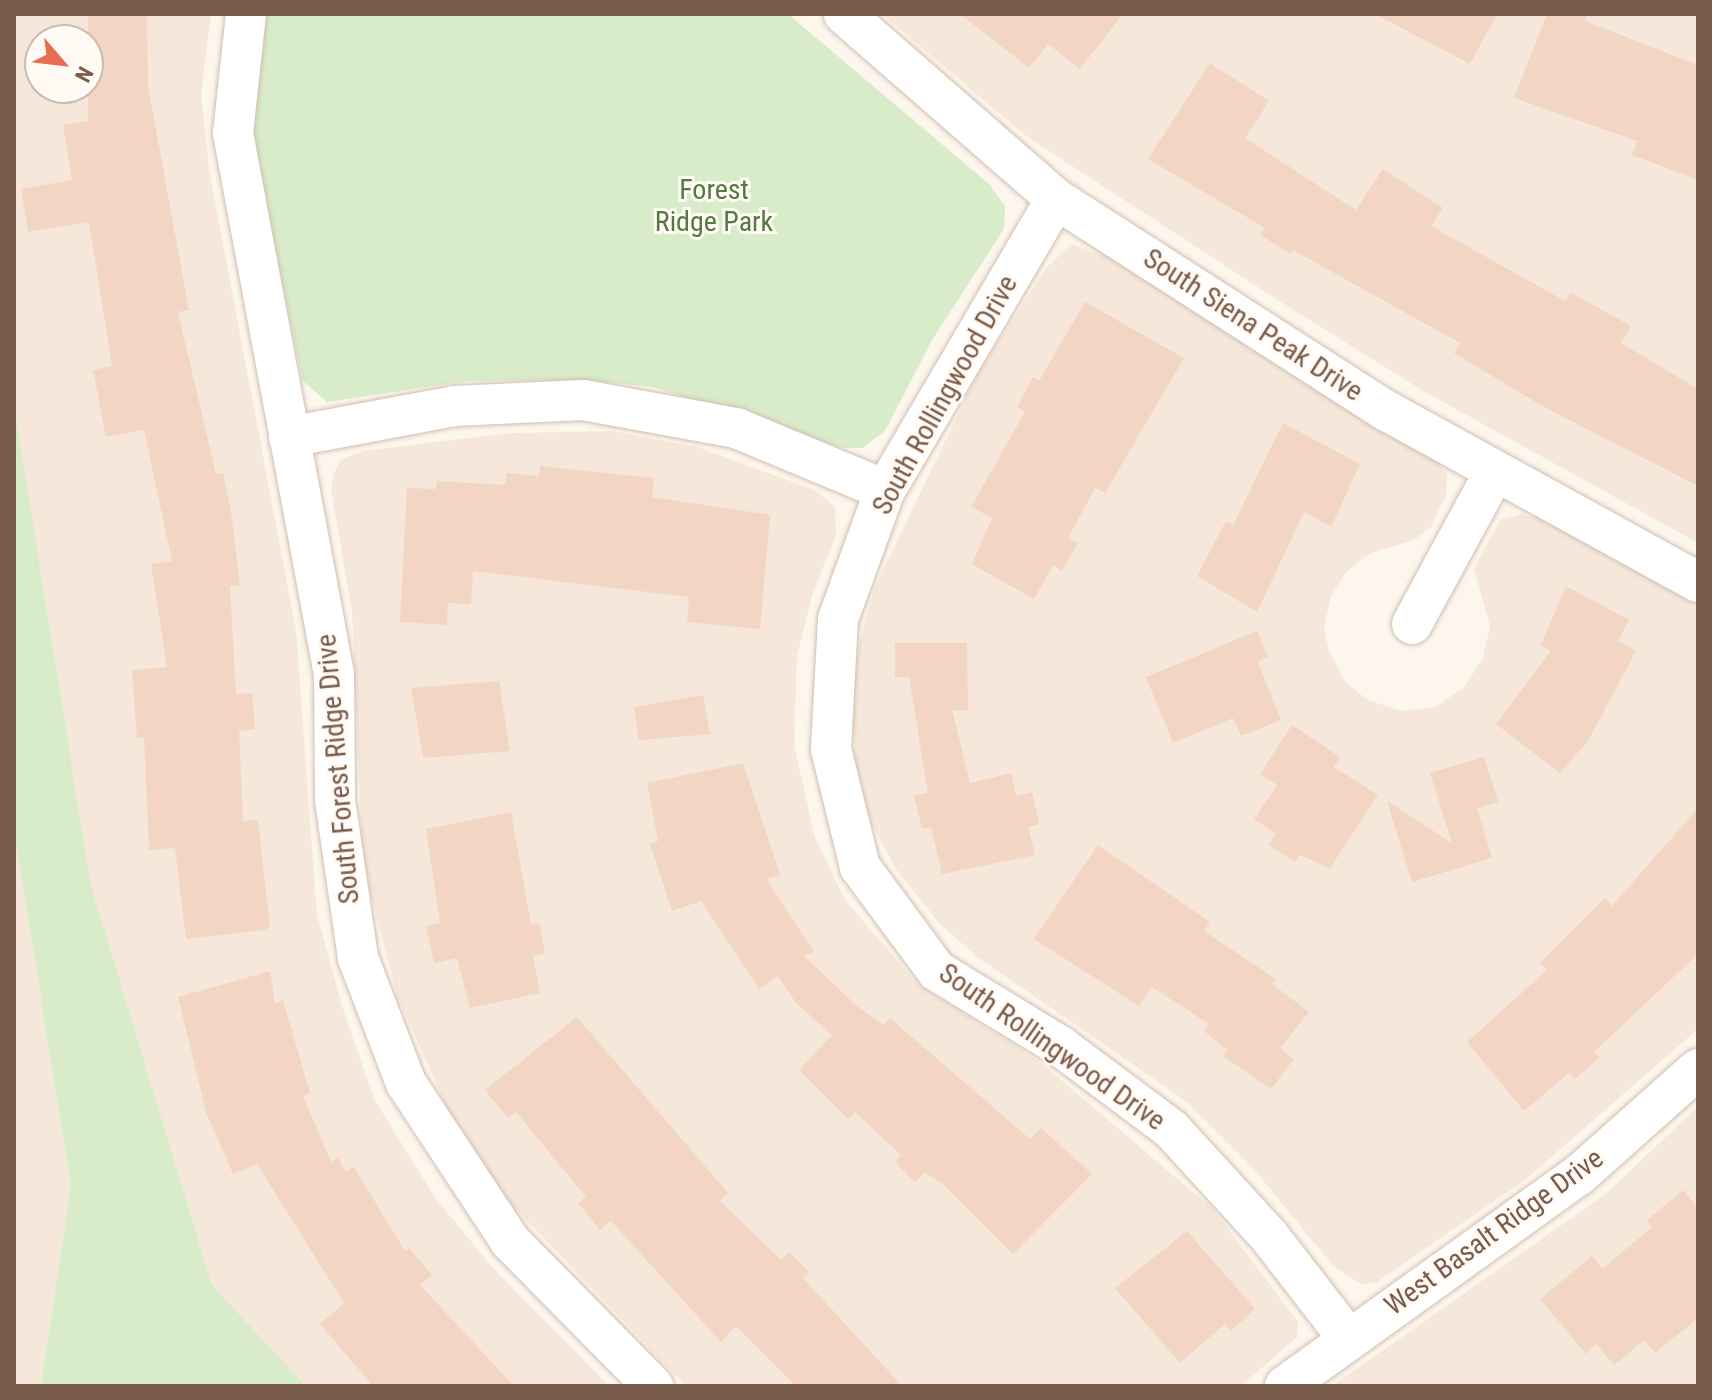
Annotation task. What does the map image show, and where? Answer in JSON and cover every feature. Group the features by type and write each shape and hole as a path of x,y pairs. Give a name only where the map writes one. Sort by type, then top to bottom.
{"street":[{"name":"South Forest Ridge Drive","path":"246,14 233,133 334,674 335,800 358,958 400,1069 510,1241 653,1386"},
{"name":"South Siena Peak Drive","path":"844,14 1056,199 1494,473 1698,582"},
{"name":"South Rollingwood Drive","path":"1056,199 885,490 838,619 831,749 860,867 937,971 1060,1046 1171,1129 1269,1236 1347,1337"},
{"path":"289,437 454,406 583,400 736,428 885,490"},
{"path":"1412,624 1494,473"},
{"name":"West Basalt Ridge Drive","path":"1285,1386 1347,1337 1579,1175 1698,1069"}],"shaded area":[{"path":"14,14 211,14 201,95 210,175 296,630 317,915 343,1009 374,1099 436,1199 494,1269 609,1386 306,1386 212,1285 91,885 14,404"},
{"path":"882,14 1698,15 1698,543 1425,392 1273,297 1026,136"},
{"path":"1071,244 1109,257 1434,459 1447,474 1446,495 1431,527 1414,540 1371,553 1347,571 1331,596 1324,628 1329,651 1345,682 1368,700 1401,711 1436,707 1465,686 1483,658 1490,626 1474,568 1500,520 1521,514 1547,520 1698,604 1698,1029 1525,1180 1377,1282 1361,1284 1333,1266 1253,1168 1187,1102 976,956 940,924 895,868 871,822 856,767 852,715 858,648 874,589 977,375 1047,267"},
{"path":"612,431 697,447 815,490 835,507 836,535 812,595 797,656 794,745 815,838 845,900 917,983 1040,1062 1214,1210 1298,1322 1297,1337 1241,1386 686,1386 507,1200 452,1119 397,995 363,864 352,612 331,489 334,473 341,460 363,451 511,433"},
{"path":"14,832 71,1185 41,1386 14,1386"},
{"path":"1698,1106 1698,1386 1332,1386 1607,1193"}],"green space":[{"name":"Forest Ridge Park","path":"262,14 788,14 989,184 1005,206 1004,229 932,340 885,431 862,448 843,448 653,387 587,380 466,381 327,402 302,380 257,157 251,110"},
{"path":"14,404 91,885 212,1285 306,1386 41,1386 71,1185 14,832"}],"building":[{"path":"88,14 147,14 148,86 189,310 178,312 216,474 223,473 231,512 240,585 230,586 236,694 252,693 255,729 239,731 243,821 258,820 270,927 264,930 186,939 175,848 149,850 144,738 137,738 132,670 167,667 151,564 172,561 144,430 106,437 93,370 112,366 89,222 28,232 21,189 72,180 63,125 88,121 88,104 104,104 104,24 88,24"},
{"path":"960,14 1123,14 1080,69 1048,44 1029,68"},
{"path":"1375,14 1497,14 1470,64"},
{"path":"1547,14 1587,14 1585,21 1698,65 1698,180 1632,155 1637,141 1514,98"},
{"path":"1210,63 1269,101 1245,138 1356,210 1383,169 1443,208 1431,226 1565,301 1570,292 1631,326 1621,343 1698,389 1698,486 1544,407 1454,353 1460,343 1293,250 1291,254 1260,235 1265,228 1148,159"},
{"path":"1085,302 1184,358 1105,493 1095,488 1068,538 1078,543 1062,571 1053,565 1034,599 972,564 992,518 971,507 1025,412 1017,407 1033,377 1039,381"},
{"path":"1283,423 1360,464 1331,527 1304,512 1257,612 1197,576 1226,521 1233,525"},
{"path":"540,466 654,478 652,497 770,515 760,629 687,622 689,597 473,571 471,604 448,603 447,625 400,622 407,488 436,489 437,481 505,485 507,473 539,476"},
{"path":"1566,586 1629,620 1618,641 1636,651 1588,741 1560,773 1496,724 1551,651 1541,645"},
{"path":"1257,631 1268,657 1258,662 1281,720 1241,736 1233,718 1173,743 1146,677"},
{"path":"895,643 967,643 968,710 952,710 970,783 1011,773 1016,796 1032,792 1039,824 1028,827 1035,855 942,874 931,827 922,829 914,796 928,793 909,677 895,677"},
{"path":"499,681 510,751 423,758 411,688"},
{"path":"703,695 710,734 639,740 634,707"},
{"path":"1292,725 1340,757 1334,767 1378,795 1330,868 1300,855 1295,862 1269,845 1276,834 1254,819 1277,785 1260,774"},
{"path":"1484,757 1498,802 1477,808 1492,858 1412,882 1387,801 1452,843 1430,773"},
{"path":"743,763 780,875 766,879 814,952 804,956 857,1006 884,1025 890,1018 1030,1139 1041,1128 1092,1174 1013,1254 946,1187 925,1172 915,1182 895,1162 901,1155 855,1112 848,1119 799,1070 832,1035 796,1003 778,976 759,989 701,901 672,911 650,844 658,841 647,783"},
{"path":"1698,808 1698,954 1594,1052 1599,1058 1575,1079 1570,1072 1524,1111 1467,1042 1547,970 1540,963 1605,898 1612,906"},
{"path":"511,812 531,925 539,923 545,953 533,956 540,993 470,1008 457,958 434,963 426,926 440,923 426,829"},
{"path":"1098,845 1210,922 1204,931 1276,979 1272,984 1309,1012 1280,1048 1294,1059 1271,1089 1223,1056 1227,1050 1204,1031 1209,1024 1152,987 1139,1006 1034,939"},
{"path":"270,971 275,1003 283,1000 310,1093 303,1096 331,1162 338,1158 346,1172 354,1167 405,1251 409,1248 432,1275 420,1285 514,1386 373,1386 320,1324 344,1303 257,1164 233,1174 206,1112 178,997"},
{"path":"577,1017 728,1193 720,1201 781,1260 789,1252 809,1272 803,1278 902,1386 796,1386 736,1326 721,1342 611,1221 600,1230 578,1203 586,1197 516,1112 508,1118 485,1090"},
{"path":"1683,1190 1698,1208 1698,1318 1655,1353 1644,1340 1614,1365 1596,1344 1586,1354 1540,1299 1592,1256 1602,1269 1652,1227 1647,1220"},
{"path":"1187,1231 1255,1309 1231,1331 1225,1324 1180,1363 1115,1288"}]}
